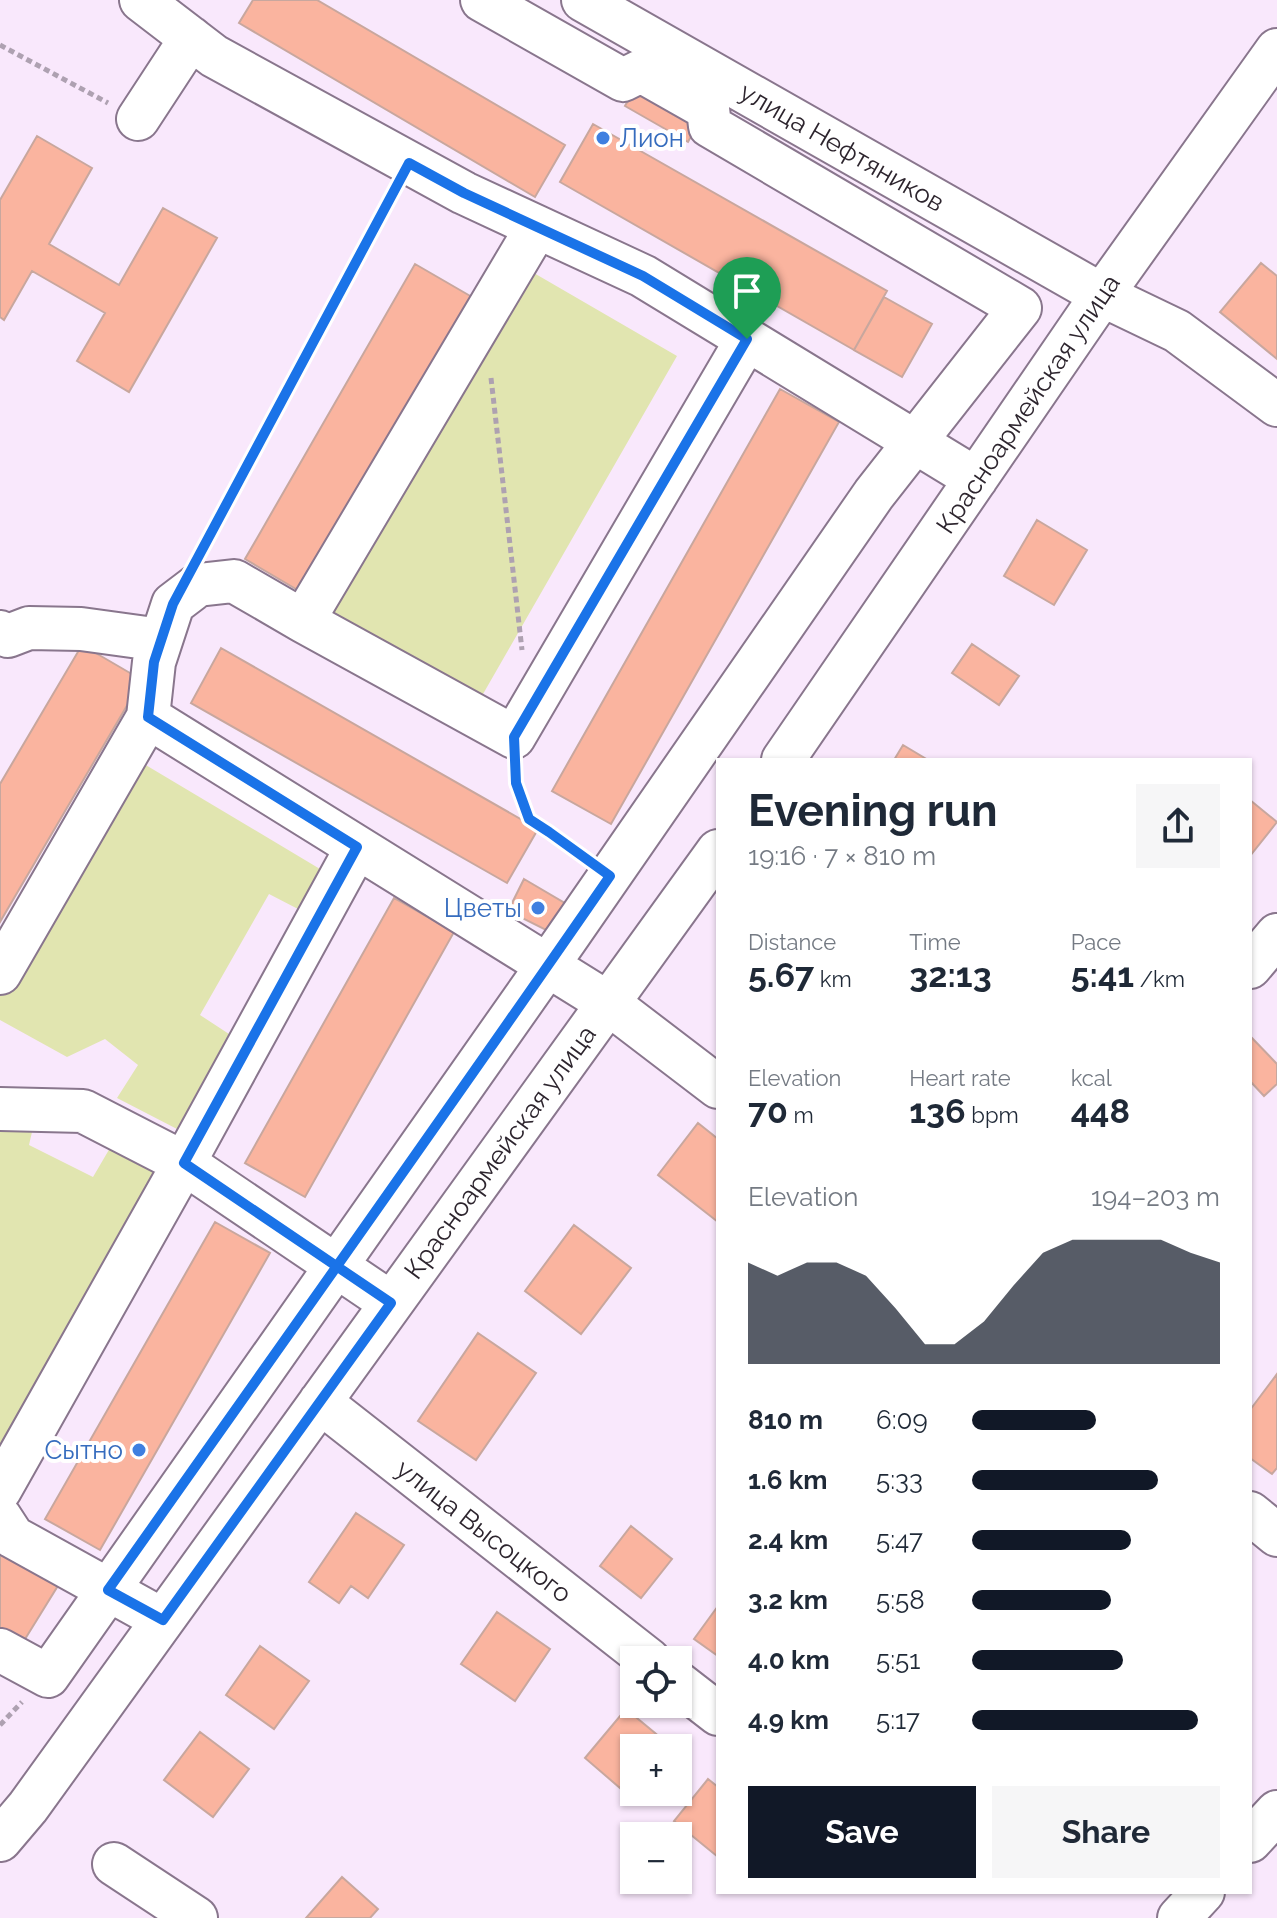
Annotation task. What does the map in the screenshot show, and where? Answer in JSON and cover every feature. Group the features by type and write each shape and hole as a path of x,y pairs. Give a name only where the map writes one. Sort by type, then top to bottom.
{"street":[{"path":"141,0 214,56 464,193 643,276 976,479"},
{"path":"0,1650 48,1676 610,876 874,494 1020,308 710,126 708,109 641,71 623,80 482,0"},
{"name":"улица Нефтяников","path":"583,0 1102,295 1177,331 1277,405"},
{"path":"138,119 191,38"},
{"name":"Красноармейская улица","path":"784,758 1102,295 1277,50"},
{"path":"303,621 537,227"},
{"path":"0,973 148,717 154,662 173,604 198,585 234,581 303,621 522,724 747,339"},
{"path":"0,632 8,636 29,628 81,629 161,640"},
{"path":"148,717 608,1003 716,1085"},
{"path":"0,1490 357,847"},
{"name":"Красноармейская улица","path":"0,1840 14,1799 163,1620 716,854"},
{"path":"1252,965 1277,935"},
{"path":"0,1080 47,1110"},
{"path":"0,1109 83,1111 184,1163 391,1303"},
{"name":"улица Высоцкого","path":"320,1402 631,1646"},
{"path":"1252,1515 1277,1535"},
{"path":"0,1517 13,1537 163,1620"},
{"path":"692,1694 716,1712"},
{"path":"1252,1839 1277,1812"},
{"path":"114,1864 196,1918"},
{"path":"1179,1918 1201,1894"}],"path":[{"path":"0,45 138,119"},
{"path":"203,549 409,163"},
{"path":"484,317 522,724 516,783 529,819 610,876"}],"green space":[{"path":"527,269 677,356 479,701 331,615"},
{"path":"139,761 320,869 298,909 269,894 200,1015 229,1034 177,1129 117,1098 138,1065 105,1039 67,1057 0,1020 0,995"},
{"path":"35,1119 29,1145 93,1177 110,1148 161,1168 0,1464 0,1127"}],"building":[{"path":"253,0 317,0 565,145 535,197 239,23"},
{"path":"641,78 704,113 688,142 625,106"},
{"path":"593,124 887,291 854,350 560,182"},
{"path":"37,136 92,168 49,244 119,285 163,208 217,238 129,392 77,361 105,313 32,271 4,320 0,317 0,200"},
{"path":"1261,263 1277,276 1277,359 1220,312"},
{"path":"415,264 472,297 301,592 245,559"},
{"path":"884,297 932,324 902,377 854,350"},
{"path":"780,389 839,422 611,824 552,791"},
{"path":"1037,520 1087,550 1054,605 1004,576"},
{"path":"972,644 1019,676 999,705 952,673"},
{"path":"82,645 142,680 0,922 0,784"},
{"path":"221,648 538,829 507,883 191,703"},
{"path":"903,745 925,758 895,758"},
{"path":"1252,802 1277,822 1252,853"},
{"name":"Цветы","path":"524,879 568,905 554,934 508,911"},
{"path":"394,898 454,932 305,1197 245,1163"},
{"path":"1252,1038 1277,1064 1277,1084 1264,1096 1252,1083"},
{"path":"698,1123 716,1137 716,1220 658,1175"},
{"path":"215,1222 270,1253 100,1550 45,1519"},
{"path":"574,1225 631,1268 581,1334 525,1291"},
{"path":"478,1333 536,1373 476,1460 418,1421"},
{"path":"1277,1374 1277,1468 1272,1474 1252,1459 1252,1407"},
{"path":"356,1513 404,1545 368,1598 351,1586 339,1603 309,1582"},
{"path":"631,1526 672,1559 641,1598 600,1566"},
{"path":"0,1551 59,1584 22,1644 0,1632"},
{"path":"716,1609 716,1655 694,1639"},
{"path":"497,1612 550,1649 515,1701 461,1664"},
{"path":"260,1646 309,1681 274,1729 226,1695"},
{"path":"620,1716 637,1718 656,1734 620,1734 620,1788 585,1758"},
{"path":"200,1732 249,1769 213,1817 164,1780"},
{"path":"708,1779 716,1785 716,1855 692,1836 692,1822 675,1822 686,1806 692,1806 692,1799"},
{"path":"342,1877 378,1909 370,1918 306,1918"}],"place":[{"name":"Лион","path":"603,138"},
{"name":"Цветы","path":"538,908"},
{"name":"Сытно","path":"139,1450"}],"route":[{"path":"747,339 514,737 516,783 529,819 610,876 337,1266 108,1590 163,1620 391,1303 337,1266 184,1163 357,847 148,717 154,662 173,604 409,163 464,193 643,276 747,339"}]}
